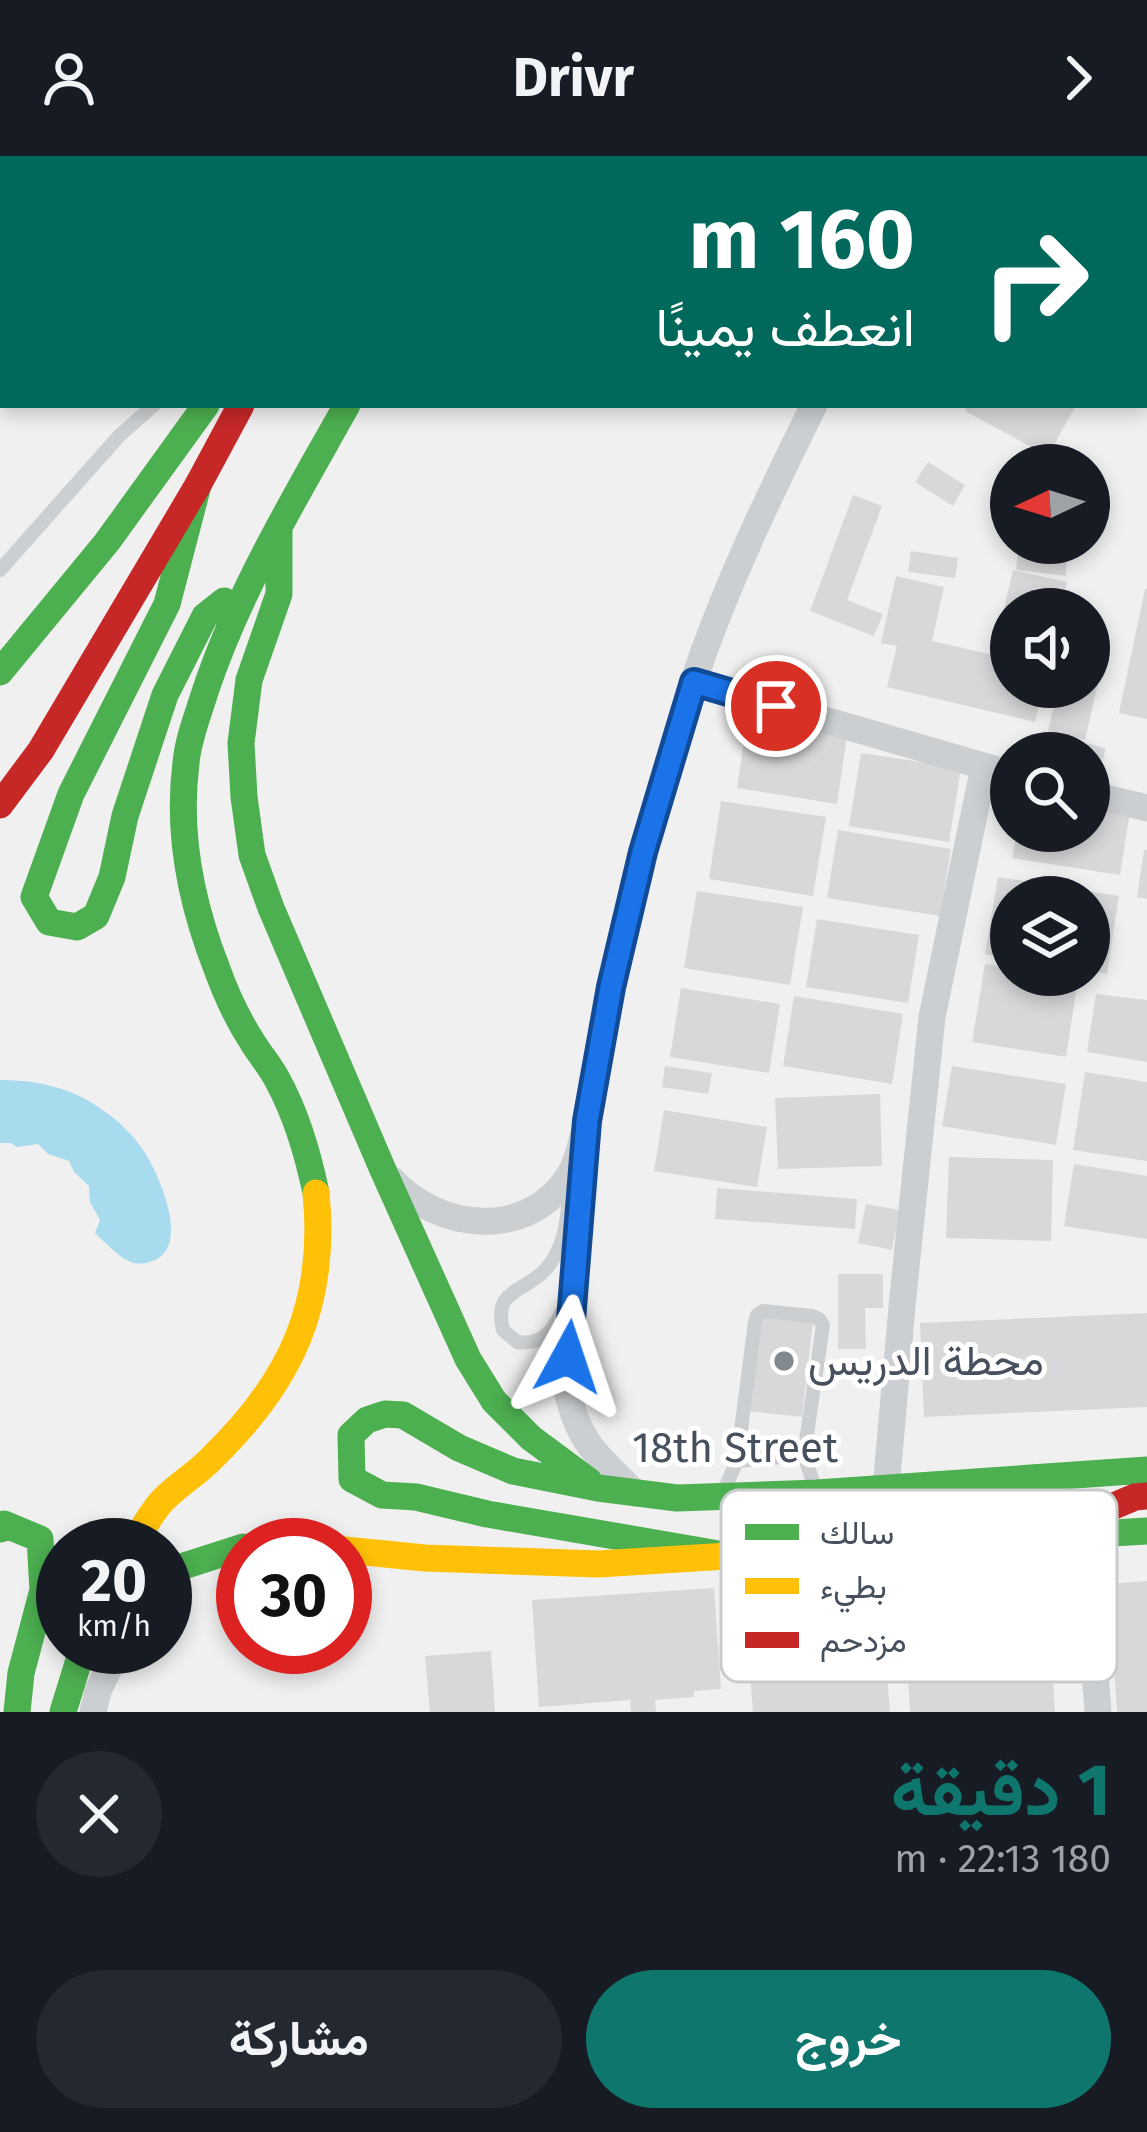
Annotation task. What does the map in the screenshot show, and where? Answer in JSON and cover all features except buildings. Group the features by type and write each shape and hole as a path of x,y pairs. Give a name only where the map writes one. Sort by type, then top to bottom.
{"street":[{"path":"0,672 133,510 204,408"},
{"path":"0,805 41,750 240,408"},
{"path":"151,1518 164,1499 257,1415 284,1375 318,1268 319,1217 310,1164 294,1112 249,1037 216,967 193,896 183,823 186,757 209,678 250,582 345,408"},
{"path":"635,1493 587,1445 573,1420 566,1390 587,1121 611,987 643,852 694,682 751,534 813,408"},
{"path":"198,485 166,604 71,794 44,867 34,898 49,922 77,927 96,916 166,695 205,616 250,582"},
{"path":"279,530 279,593 249,680 241,742 252,855 383,1171 469,1359 494,1401 531,1438 598,1488"},
{"path":"694,682 990,769"},
{"path":"886,1488 932,1017 990,797"},
{"path":"1110,799 1147,808"},
{"path":"383,1171 403,1192 436,1213 456,1220 508,1219 553,1195 572,1172 587,1121"},
{"name":"18th Street","path":"721,1498 635,1493 513,1472 403,1415 367,1420 351,1435 352,1479 382,1496 416,1497 721,1554"},
{"name":"18th Street","path":"858,1490 1147,1470"},
{"path":"1117,1505 1147,1496"},
{"path":"0,1529 4,1524 40,1539 43,1590 21,1672 17,1712"},
{"path":"1117,1532 1147,1531"},
{"path":"372,1553 598,1564 721,1558"},
{"path":"372,1570 523,1579 634,1575 721,1560"},
{"path":"63,1712 74,1674"},
{"path":"63,1712 84,1674"},
{"path":"93,1712 106,1674"},
{"path":"1096,1682 1098,1712"}],"lane":[{"path":"0,570 119,436 151,408"},
{"path":"572,1172 567,1219 554,1258 503,1301 503,1330 517,1342 546,1336 562,1313 574,1278"},
{"path":"724,1490 737,1461 755,1322 763,1311 812,1316 823,1325 804,1455 816,1490"},
{"path":"737,1461 804,1455"}],"water":[{"path":"0,1080 67,1091 104,1111 130,1134 150,1161 169,1211 169,1244 162,1255 140,1264 121,1257 95,1233 100,1220 90,1202 89,1186 69,1161 48,1154 38,1144 0,1143"}],"traffic: fast":[{"path":"0,672 107,542 204,408"},
{"path":"316,1193 291,1108 237,1016 208,944 188,868 183,815 187,754 219,654 269,545 345,408"},
{"path":"198,485 167,604 71,794 34,897 49,922 77,927 96,916 112,877 125,816 165,695 205,616 224,601"},
{"path":"279,530 279,594 249,680 241,743 252,855 383,1170 468,1359 494,1401 531,1438 589,1481"},
{"path":"721,1496 677,1498 513,1471 459,1448 403,1415 367,1420 351,1435 352,1479 382,1495 416,1497 721,1554"},
{"path":"860,1490 1147,1470"},
{"path":"0,1529 4,1524 40,1539 43,1590 21,1673 17,1712"},
{"path":"1117,1533 1147,1531"},
{"path":"192,1563 216,1556"},
{"path":"63,1712 75,1674"}],"traffic: slow":[{"path":"149,1518 240,1428 283,1369 298,1338 316,1270 316,1193"},
{"path":"372,1553 598,1564 721,1556"}],"traffic: jam":[{"path":"0,805 41,750 239,408"},
{"path":"1117,1505 1147,1496"}],"place":[{"name":"محطة الدريس","path":"784,1361"}],"route":[{"path":"568,1357 587,1121 611,987 643,852 694,682 776,706"}]}
